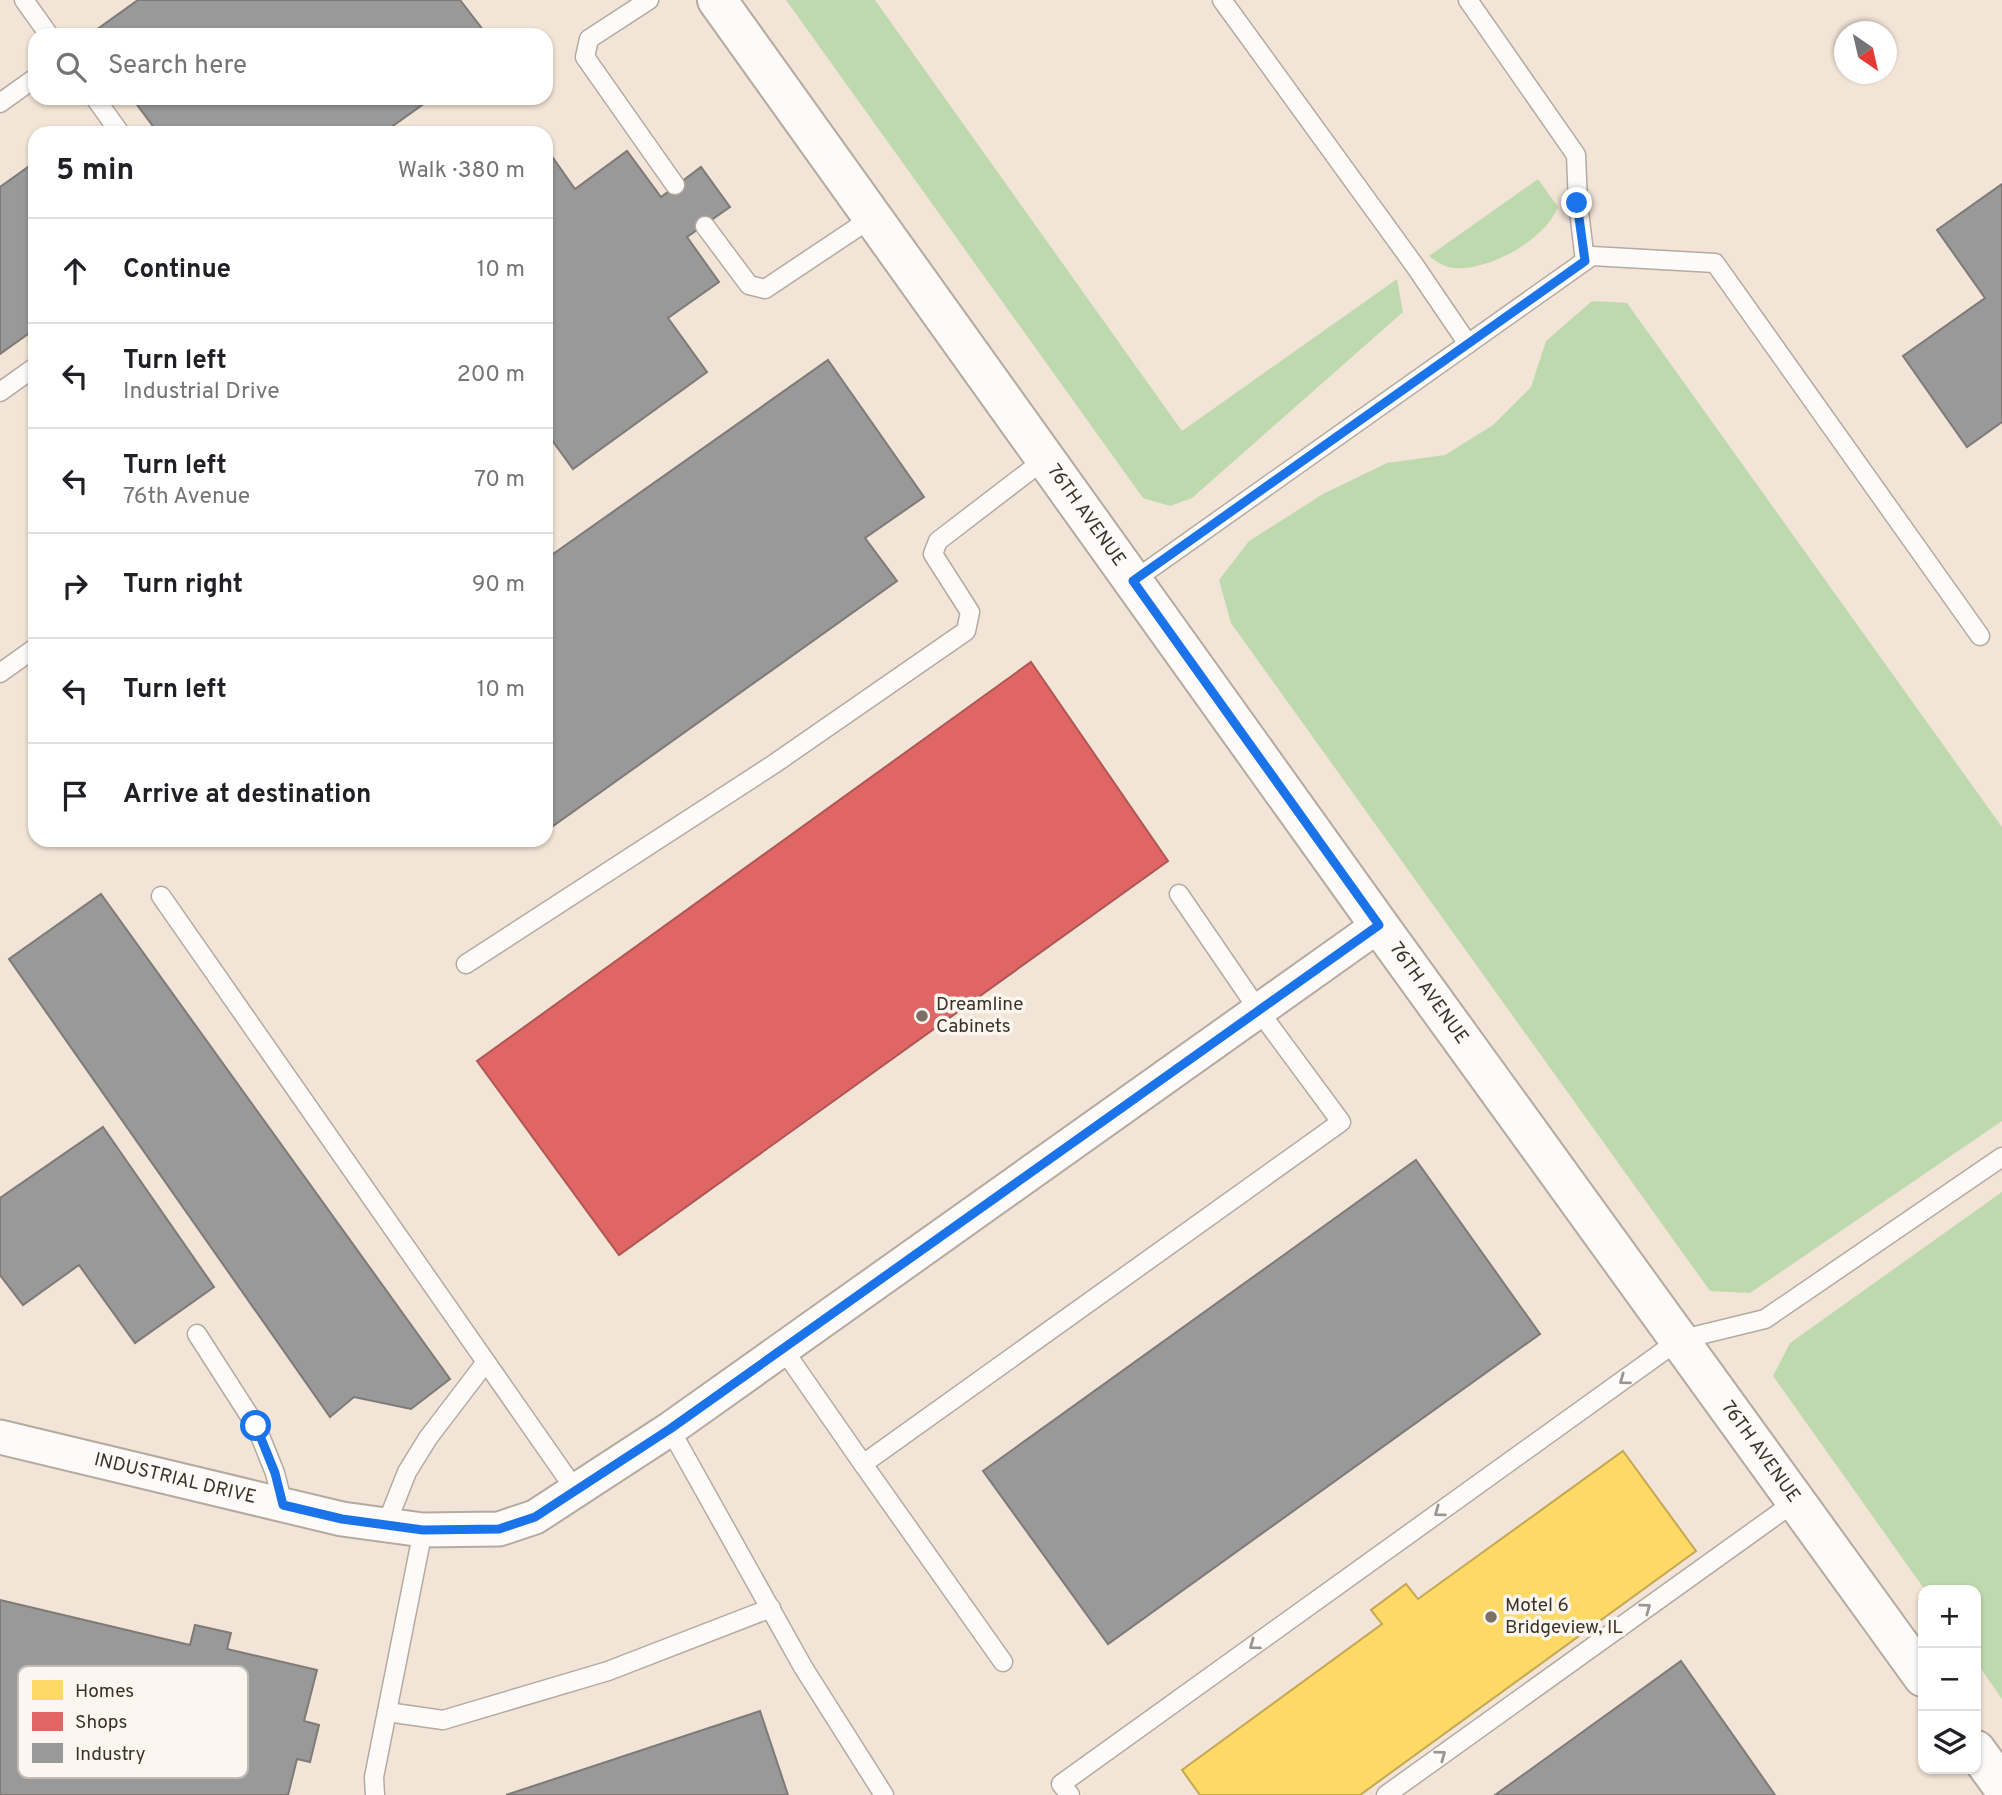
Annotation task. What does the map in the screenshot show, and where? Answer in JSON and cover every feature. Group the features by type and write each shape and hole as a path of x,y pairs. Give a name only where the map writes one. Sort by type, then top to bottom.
{"street":[{"name":"76TH AVENUE","path":"717,0 1379,925 1918,1670"},
{"name":"INDUSTRIAL DRIVE","path":"0,1437 342,1519 423,1530 499,1529 535,1517 670,1429 1379,925"},
{"path":"1981,1757 2002,1786"}],"lane":[{"path":"24,0 44,28"},
{"path":"649,0 589,39 585,57 675,185"},
{"path":"1222,0 1415,266 1468,344"},
{"path":"1468,0 1576,155 1577,203 1585,261"},
{"path":"0,103 28,83"},
{"path":"100,105 115,126"},
{"path":"705,226 749,285 765,289 873,217"},
{"path":"1133,581 1592,256 1715,263 1980,636"},
{"path":"0,392 28,372"},
{"path":"466,964 774,764 966,631 970,612 933,554 938,541 1045,459"},
{"path":"0,673 28,653"},
{"path":"863,1464 1341,1122 1259,1011 1179,894"},
{"path":"161,897 576,1491"},
{"path":"1070,1795 1061,1784 1679,1340 1765,1319 2002,1157"},
{"path":"197,1334 256,1426 275,1473 283,1505"},
{"path":"783,1349 1003,1662"},
{"path":"386,1525 407,1472 428,1438 486,1362"},
{"path":"670,1429 803,1667 884,1795"},
{"path":"1386,1795 1796,1501"},
{"path":"375,1795 374,1777 423,1530"},
{"path":"387,1712 443,1720 608,1671 771,1608"}],"green space":[{"path":"786,0 875,0 1182,431 1397,279 1403,312 1192,498 1170,506 1143,498"},
{"path":"1538,179 1558,207 1551,219 1529,242 1499,259 1468,268 1447,267 1429,256"},
{"path":"1592,301 1627,303 2002,827 2002,1121 1750,1293 1710,1291 1231,623 1219,580 1249,541 1323,494 1387,463 1445,455 1493,425 1531,387 1546,341"},
{"path":"2002,1192 2002,1699 1981,1669 1981,1585 1921,1585 1773,1376 1790,1343"}],"building: Homes":[{"name":"Motel 6 Bridgeview, IL","path":"1623,1451 1696,1551 1360,1795 1200,1795 1182,1770 1382,1624 1371,1610 1406,1584 1418,1599"}],"building: Shops":[{"path":"1031,662 1168,861 619,1255 477,1061"}],"building: Industry":[{"path":"138,0 460,0 482,28 99,28"},
{"path":"137,105 422,105 393,126 153,126"},
{"path":"627,151 661,197 701,167 730,207 687,237 719,282 668,318 707,372 573,469 553,442 553,158 575,189"},
{"path":"28,167 28,334 0,354 0,187"},
{"path":"2002,184 2002,422 1967,447 1903,356 1985,298 1937,230"},
{"path":"828,360 924,497 865,538 897,581 553,826 553,554"},
{"path":"101,894 450,1379 411,1409 354,1397 330,1417 9,959"},
{"path":"103,1127 214,1287 135,1343 79,1265 23,1305 0,1275 0,1198"},
{"path":"1416,1160 1540,1334 1108,1644 983,1471"},
{"path":"0,1600 190,1645 195,1625 231,1633 227,1649 317,1670 304,1721 319,1725 310,1762 297,1759 288,1795 0,1795"},
{"path":"1681,1661 1775,1795 1495,1795"},
{"path":"760,1711 788,1795 506,1795"}],"place":[{"name":"Dreamline Cabinets","path":"922,1016"},
{"name":"Motel 6 Bridgeview, IL","path":"1491,1617"}],"route":[{"path":"256,1426 275,1473 283,1505 342,1519 423,1530 499,1529 535,1517 670,1429 1379,925 1133,581 1585,261 1577,203"}]}
